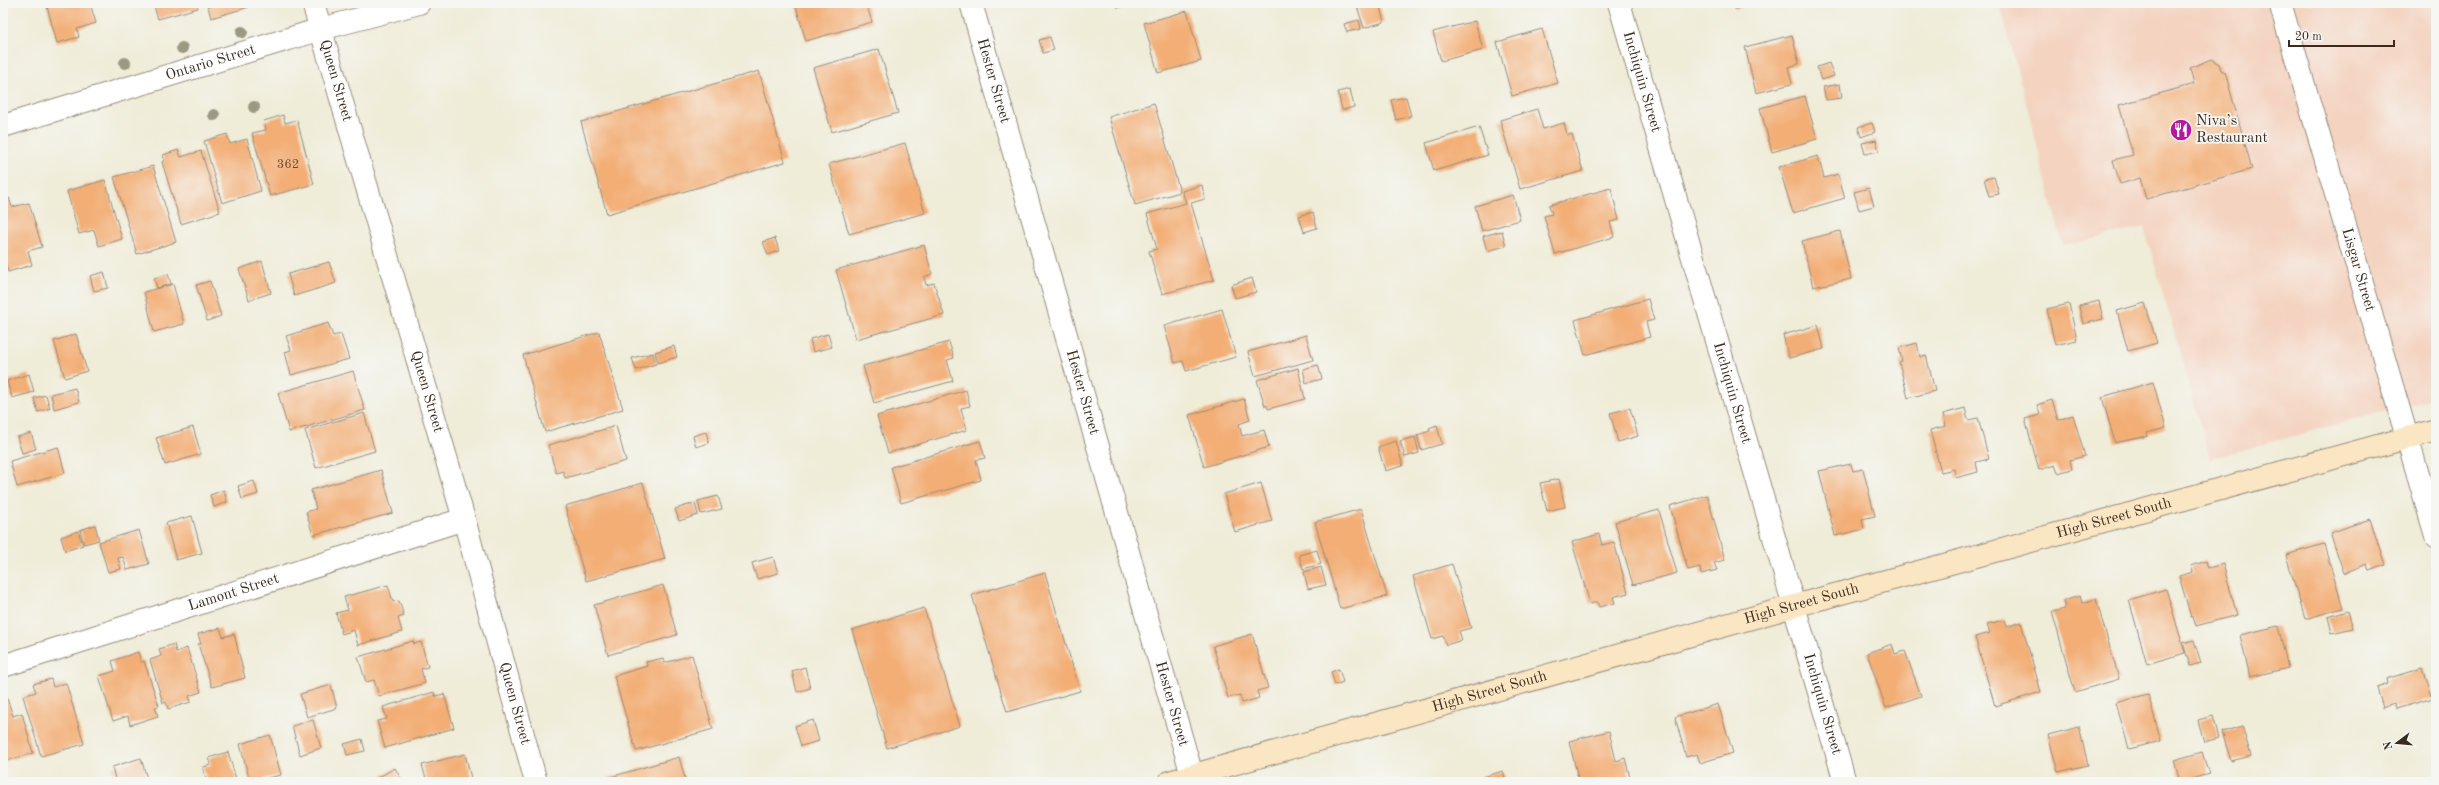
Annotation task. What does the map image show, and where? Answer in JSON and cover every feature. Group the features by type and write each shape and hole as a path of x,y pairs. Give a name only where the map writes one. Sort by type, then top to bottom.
{"street":[{"name":"Queen Street","path":"313,3 464,520 536,782"},
{"name":"Ontario Street","path":"3,126 321,29 419,3"},
{"name":"Hester Street","path":"971,3 1193,779"},
{"name":"Inchiquin Street","path":"1619,3 1845,782"},
{"name":"Lisgar Street","path":"2280,3 2436,536"},
{"name":"High Street South","path":"1169,782 1193,779 1794,606 2436,430"},
{"name":"Lamont Street","path":"3,666 464,520"}],"shaded area":[{"path":"2000,3 2436,3 2436,397 2210,459 2144,227 2063,246"}],"building":[{"path":"46,3 90,3 96,23 77,29 79,37 57,43"},
{"path":"153,3 197,3 198,8 158,19"},
{"path":"207,3 247,3 249,7 211,18"},
{"path":"795,3 866,3 872,22 806,41"},
{"path":"1117,3 1133,3 1118,8"},
{"path":"1356,3 1379,3 1384,22 1364,28"},
{"path":"1733,3 1757,3 1735,9"},
{"path":"1187,11 1201,61 1158,73 1144,23"},
{"path":"1359,20 1361,29 1347,32 1344,24"},
{"path":"1475,21 1483,50 1441,61 1433,32"},
{"path":"1542,29 1558,83 1512,96 1497,42"},
{"path":"1792,35 1799,64 1788,67 1792,84 1756,93 1745,47"},
{"path":"1050,37 1054,50 1043,53 1039,40"},
{"path":"879,49 898,113 832,132 813,68"},
{"path":"2211,59 2219,64 2221,70 2225,72 2252,169 2146,199 2140,178 2120,184 2113,160 2133,155 2119,105 2194,84 2190,68"},
{"path":"1829,63 1834,76 1822,80 1817,67"},
{"path":"759,71 785,162 607,214 581,122"},
{"path":"1840,84 1842,98 1826,100 1823,87"},
{"path":"1350,89 1354,107 1342,110 1338,92"},
{"path":"1805,96 1817,139 1772,152 1760,108"},
{"path":"1406,97 1411,116 1396,120 1391,100"},
{"path":"1154,103 1180,192 1135,205 1109,117"},
{"path":"1537,109 1543,129 1564,123 1567,135 1572,134 1583,171 1520,189 1500,120"},
{"path":"283,115 285,123 297,120 314,184 270,196 252,133 266,130 264,121"},
{"path":"1872,123 1875,132 1861,137 1858,127"},
{"path":"1479,127 1488,155 1434,171 1426,143"},
{"path":"227,134 230,144 247,139 261,191 222,203 204,141"},
{"path":"1876,140 1879,151 1865,154 1862,143"},
{"path":"905,143 925,213 849,234 829,164"},
{"path":"178,150 181,157 201,151 220,212 181,224 162,162 164,160 163,155"},
{"path":"1818,156 1824,178 1838,174 1845,198 1793,213 1779,167"},
{"path":"153,166 176,242 137,254 114,177"},
{"path":"1994,177 1999,194 1989,196 1984,179"},
{"path":"105,180 122,239 99,246 94,230 79,234 67,191"},
{"path":"1202,185 1205,199 1191,203 1214,280 1162,294 1149,251 1157,249 1147,214 1186,203 1182,191"},
{"path":"1611,188 1619,220 1610,222 1614,237 1555,254 1544,216 1552,214 1549,205"},
{"path":"1869,188 1874,206 1859,210 1854,192"},
{"path":"1513,195 1520,220 1482,231 1475,206"},
{"path":"9,198 12,207 29,203 42,247 28,251 32,265 8,272 3,256 3,200"},
{"path":"1313,212 1317,228 1304,232 1299,216"},
{"path":"1502,231 1506,246 1487,251 1483,236"},
{"path":"1840,231 1851,279 1813,287 1802,241"},
{"path":"775,238 779,251 768,255 763,242"},
{"path":"924,245 932,274 924,277 926,285 934,283 944,315 856,339 836,270"},
{"path":"262,261 271,293 249,300 239,269"},
{"path":"329,262 336,283 294,296 288,274"},
{"path":"104,272 108,288 94,291 90,276"},
{"path":"168,274 171,284 157,288 154,278"},
{"path":"1252,278 1256,292 1235,298 1231,285"},
{"path":"210,281 221,316 207,321 196,285"},
{"path":"173,284 184,324 154,332 144,292"},
{"path":"1648,299 1654,320 1646,322 1650,337 1585,355 1575,320"},
{"path":"2099,301 2103,319 2083,324 2079,306"},
{"path":"2145,303 2157,343 2128,351 2117,311"},
{"path":"2069,304 2077,340 2055,345 2047,309"},
{"path":"1222,309 1236,357 1186,371 1183,361 1175,363 1164,326"},
{"path":"328,323 333,336 341,334 349,359 291,375 285,352 291,350 286,336"},
{"path":"1818,325 1824,349 1789,358 1783,335"},
{"path":"599,332 623,409 545,432 523,355"},
{"path":"76,334 87,371 65,378 54,341"},
{"path":"828,334 832,347 813,352 810,339"},
{"path":"1306,335 1313,360 1255,376 1248,352"},
{"path":"949,342 954,358 947,360 953,381 874,403 863,366"},
{"path":"1917,343 1920,357 1926,355 1935,391 1908,398 1899,362 1902,361 1899,348"},
{"path":"674,346 677,357 658,363 655,352"},
{"path":"653,353 656,364 636,370 632,358"},
{"path":"1318,365 1322,379 1306,383 1303,369"},
{"path":"1298,368 1305,399 1268,409 1267,405 1265,406 1257,380"},
{"path":"353,371 365,410 289,432 278,393"},
{"path":"29,374 34,392 12,398 7,381"},
{"path":"2153,382 2166,428 2147,433 2148,436 2115,443 2102,397"},
{"path":"75,388 79,402 54,409 51,394"},
{"path":"966,390 970,406 961,408 967,430 888,453 877,416"},
{"path":"46,395 50,408 38,412 34,398"},
{"path":"1244,399 1250,420 1239,424 1242,436 1264,430 1269,447 1204,467 1189,415"},
{"path":"2052,400 2058,420 2073,415 2085,456 2070,460 2072,469 2058,473 2055,465 2039,470 2025,419 2040,415 2037,405"},
{"path":"1630,408 1638,436 1618,442 1610,413"},
{"path":"1965,408 1968,420 1978,418 1989,459 1976,462 1978,472 1956,478 1954,469 1941,472 1930,430 1946,426 1943,414"},
{"path":"364,413 375,451 316,468 305,430"},
{"path":"1437,425 1442,444 1421,450 1417,435 1430,431 1429,428"},
{"path":"616,426 626,461 565,478 563,471 556,473 548,445"},
{"path":"193,427 201,454 165,465 156,438"},
{"path":"706,432 709,443 696,447 693,436"},
{"path":"31,433 36,449 22,453 17,437"},
{"path":"1415,437 1419,453 1405,457 1400,441"},
{"path":"980,441 985,458 976,460 981,480 901,503 891,467"},
{"path":"1396,441 1403,466 1385,471 1378,447"},
{"path":"58,447 65,473 17,487 10,461"},
{"path":"1851,464 1853,471 1863,469 1875,516 1862,519 1864,529 1835,536 1819,471"},
{"path":"381,470 393,513 313,535 306,512 316,509 311,490"},
{"path":"1559,479 1565,507 1547,511 1540,483"},
{"path":"254,481 258,494 242,499 238,486"},
{"path":"643,483 665,559 586,581 565,506"},
{"path":"1261,483 1272,521 1235,532 1224,494"},
{"path":"224,490 227,502 214,507 210,495"},
{"path":"1707,495 1725,560 1714,563 1717,570 1701,574 1700,567 1688,570 1670,506"},
{"path":"718,496 722,509 701,514 698,501"},
{"path":"695,503 698,515 679,521 675,509"},
{"path":"1361,509 1387,596 1340,609 1315,522"},
{"path":"1659,510 1677,573 1633,585 1615,522"},
{"path":"192,516 202,553 176,560 166,523"},
{"path":"2370,519 2385,565 2369,571 2367,564 2344,573 2330,533"},
{"path":"95,525 99,540 84,544 80,530"},
{"path":"139,530 149,564 127,570 123,557 118,558 121,569 108,572 99,542"},
{"path":"78,531 83,545 65,551 61,537"},
{"path":"1599,534 1602,545 1614,542 1628,593 1613,597 1615,603 1599,607 1597,602 1590,604 1572,542"},
{"path":"2324,544 2343,608 2305,619 2286,555"},
{"path":"1317,550 1321,564 1303,569 1299,555"},
{"path":"773,557 778,573 757,579 752,563"},
{"path":"2206,561 2208,568 2223,564 2237,615 2196,626 2193,617 2191,617 2179,576 2193,572 2191,566"},
{"path":"1452,564 1471,628 1459,631 1462,640 1446,645 1443,636 1432,639 1413,576"},
{"path":"1321,567 1326,585 1308,589 1304,572"},
{"path":"1045,573 1080,691 1007,712 972,595"},
{"path":"388,585 393,602 399,601 404,616 398,618 402,632 358,645 354,630 342,634 336,613 348,610 344,597"},
{"path":"663,585 677,635 608,655 594,605"},
{"path":"2166,589 2185,653 2147,664 2129,600"},
{"path":"2080,596 2082,603 2096,599 2119,679 2075,692 2052,612 2065,609 2063,601"},
{"path":"924,608 960,726 887,748 852,630"},
{"path":"2348,611 2353,628 2332,633 2328,617"},
{"path":"2004,620 2006,627 2021,622 2041,692 1995,706 1975,637 1990,633 1987,624"},
{"path":"2278,626 2288,668 2250,677 2240,635"},
{"path":"220,628 223,637 234,634 245,678 212,687 198,644 201,644 198,634"},
{"path":"1252,634 1268,688 1257,691 1259,698 1242,703 1240,695 1228,698 1213,646"},
{"path":"2194,640 2201,663 2190,666 2183,643"},
{"path":"413,641 414,644 421,642 428,667 421,669 425,683 379,696 374,680 366,682 358,657"},
{"path":"174,644 176,652 187,648 201,692 189,696 191,702 168,709 166,702 163,703 150,660 161,656 159,649"},
{"path":"1892,644 1895,654 1905,651 1921,696 1886,708 1867,653"},
{"path":"138,652 141,662 144,661 159,706 155,707 158,716 130,725 128,716 113,721 99,676 115,671 112,661"},
{"path":"692,655 713,729 636,751 614,676 647,666 646,662 663,658 664,663"},
{"path":"805,667 810,688 797,692 792,671"},
{"path":"2423,668 2433,698 2396,709 2394,704 2383,708 2377,688 2388,684 2387,679"},
{"path":"1339,669 1343,682 1335,685 1331,672"},
{"path":"51,679 53,687 66,683 84,744 41,756 23,696 36,692 33,684"},
{"path":"331,685 337,708 307,717 300,694"},
{"path":"3,687 13,716 22,713 33,753 3,762"},
{"path":"434,692 435,696 444,694 454,728 385,748 377,721 387,719 383,707"},
{"path":"2148,694 2161,741 2129,749 2116,703"},
{"path":"1718,704 1733,753 1700,763 1697,754 1686,757 1675,717"},
{"path":"2213,716 2219,738 2204,742 2198,720"},
{"path":"313,720 321,748 300,755 292,726"},
{"path":"813,720 819,741 801,746 795,726"},
{"path":"2242,726 2251,756 2231,761 2222,732"},
{"path":"2079,727 2088,765 2058,772 2048,735"},
{"path":"1609,731 1616,761 1625,758 1631,782 1579,782 1569,741"},
{"path":"270,735 281,775 250,782 240,744"},
{"path":"362,739 365,751 347,755 344,744"},
{"path":"228,752 237,782 207,782 203,767 211,765 209,758"},
{"path":"2202,752 2209,774 2180,782 2174,760"},
{"path":"465,754 472,782 427,782 422,765"},
{"path":"679,757 686,782 608,782 607,778"},
{"path":"141,758 148,782 116,782 112,767"},
{"path":"395,768 403,782 370,782"},
{"path":"1503,771 1506,782 1477,782 1476,779"}],"place":[{"name":"Niva’s Restaurant","path":"2181,130"}]}
